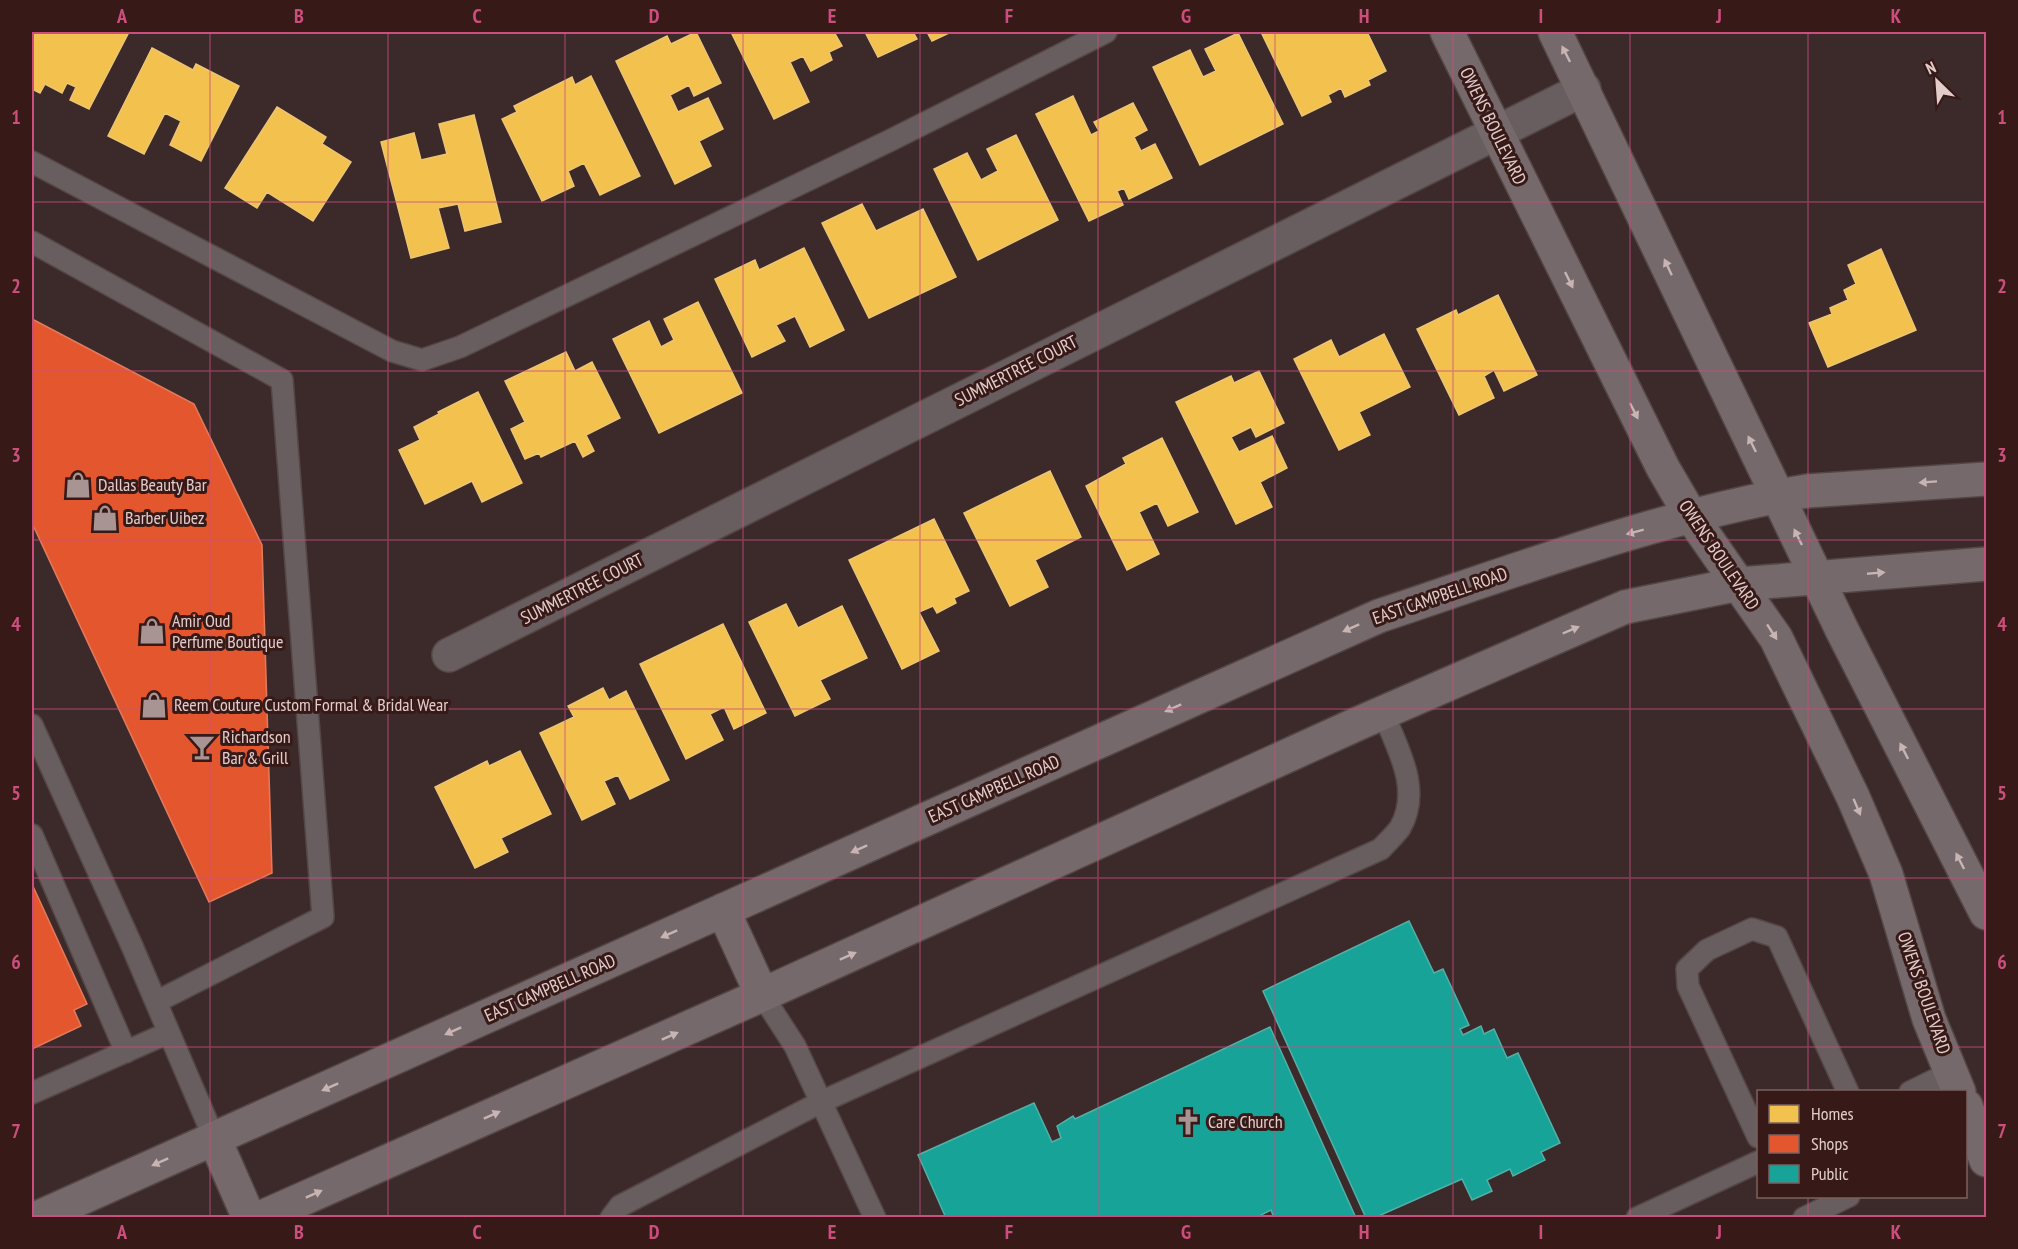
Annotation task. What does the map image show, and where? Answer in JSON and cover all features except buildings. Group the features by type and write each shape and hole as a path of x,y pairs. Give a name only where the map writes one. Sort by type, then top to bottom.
{"main road":[{"name":"OWENS BOULEVARD","path":"1447,32 1663,468 1691,516 1776,638 1853,797 1886,874 1929,1019 1955,1082"},
{"path":"1555,32 1817,578 1986,913"},
{"name":"EAST CAMPBELL ROAD","path":"37,1218 1379,615 1603,541 1691,516 1778,496 1807,491 1986,479"},
{"path":"260,1218 762,995 1383,712 1625,607 1739,584 1986,564"},
{"path":"723,910 762,995"},
{"path":"1967,1113 1977,1146"},
{"path":"214,1138 249,1218"}],"street":[{"name":"SUMMERTREE COURT","path":"449,655 1584,89"}],"lane":[{"path":"32,162 392,351 422,360 460,347 867,151 1106,32"},
{"path":"32,242 282,380 323,917 156,1002"},
{"path":"611,1218 620,1206 821,1102 1381,849 1400,828 1410,801 1406,769 1383,712"},
{"path":"32,725 214,1138"},
{"path":"32,835 126,1052"},
{"path":"1757,1135 1688,986 1687,969 1707,950 1752,929 1777,937 1847,1090"},
{"path":"762,995 795,1046 875,1218"},
{"path":"32,1093 168,1033"},
{"path":"1919,1090 1955,1082"},
{"path":"1637,1218 1757,1162"},
{"path":"1804,1218 1847,1198"}],"place":[{"name":"Dallas Beauty Bar","path":"78,485"},
{"name":"Barber Uibez","path":"105,518"},
{"name":"Amir Oud Perfume Boutique","path":"152,631"},
{"name":"Reem Couture Custom Formal & Bridal Wear","path":"154,705"},
{"name":"Richardson Bar & Grill","path":"202,747"},
{"name":"Care Church","path":"1188,1122"}]}
